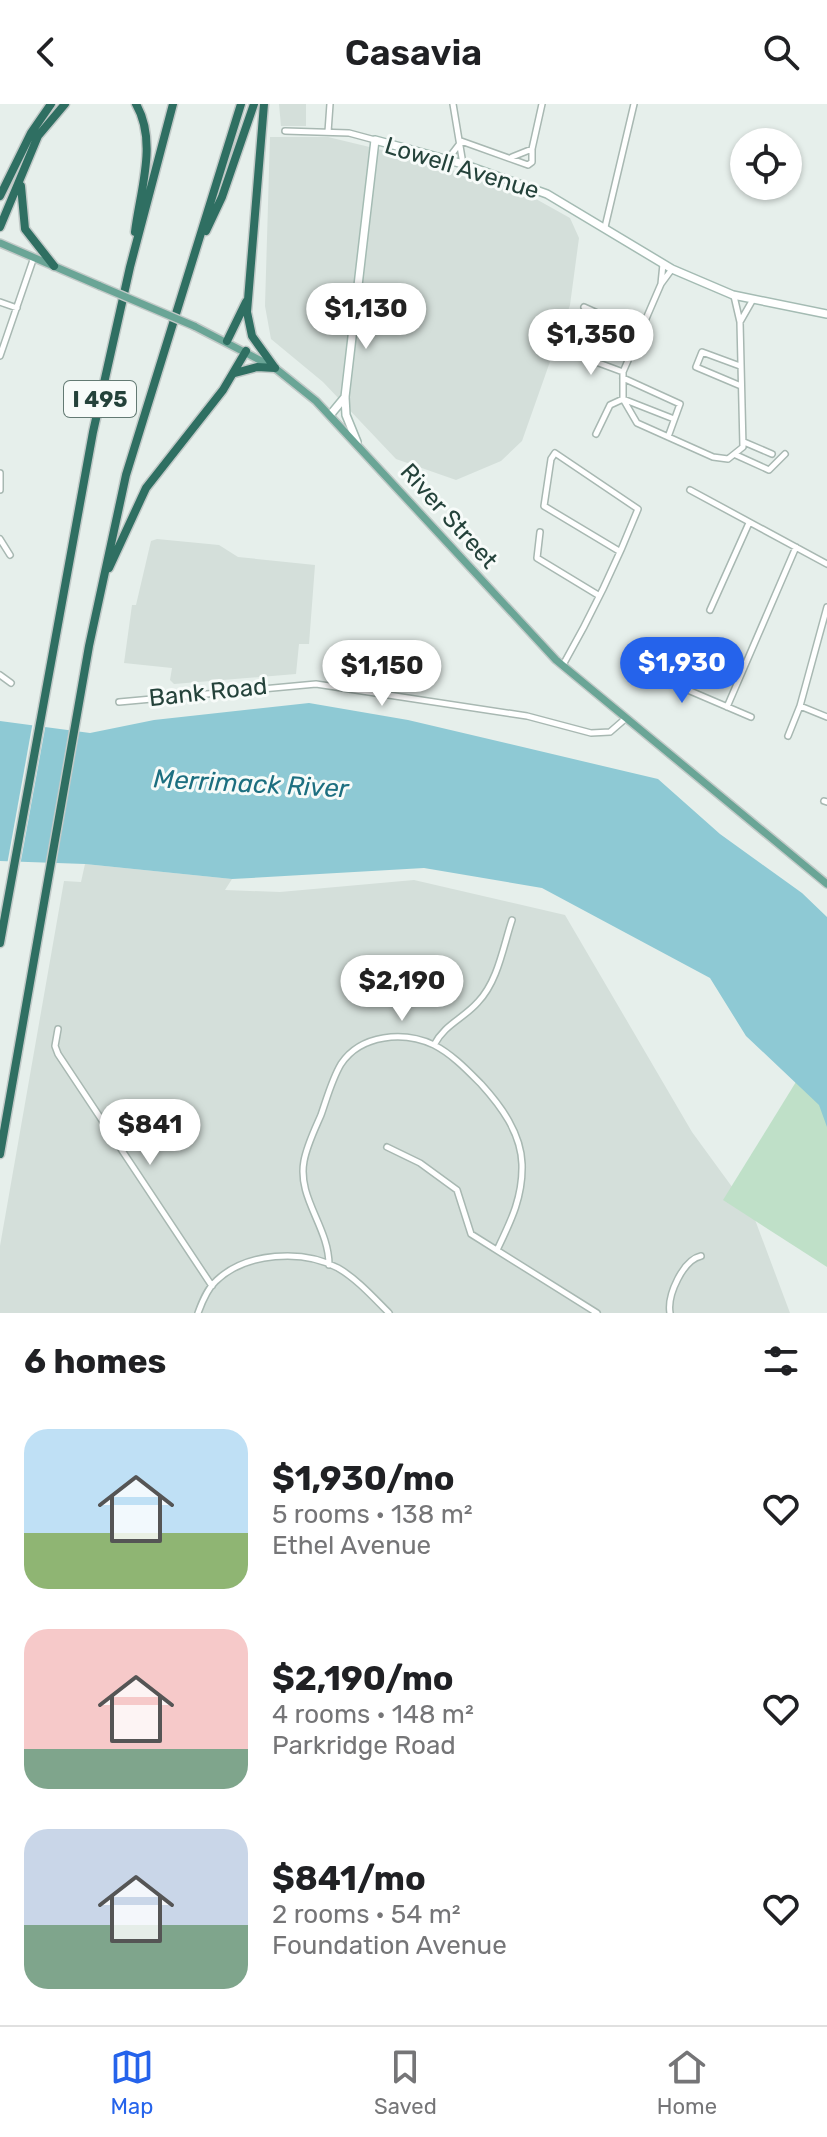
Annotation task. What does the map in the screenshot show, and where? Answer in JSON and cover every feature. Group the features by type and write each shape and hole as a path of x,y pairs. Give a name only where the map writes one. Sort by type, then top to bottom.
{"highway":[{"path":"0,195 31,133 51,104"},
{"path":"0,227 38,136 65,104"},
{"path":"130,267 147,155 145,124 136,104"},
{"name":"I 495","path":"0,943 93,432 130,267 173,104"},
{"name":"I 495","path":"0,1154 101,587 126,475 241,104"},
{"path":"192,260 222,197 254,104"},
{"path":"264,104 247,299 252,336 275,368"},
{"path":"21,177 20,196 25,229 54,266"},
{"path":"227,341 247,299"},
{"path":"101,587 146,488 234,374 246,351"},
{"path":"234,374 257,367 275,368"}],"main road":[{"name":"Lowell Avenue","path":"357,442 346,415 345,397 375,140 463,164 547,194 672,269 733,295 827,314"},
{"name":"River Street","path":"0,243 194,326 275,368 331,414 504,608 562,666 827,884"},
{"path":"331,414 345,397"}],"street":[{"path":"328,132 330,104"},
{"path":"453,104 463,164"},
{"path":"461,141 528,165 532,162 542,104"},
{"path":"605,227 634,104"},
{"path":"285,131 328,132 375,140"},
{"path":"447,160 461,141"},
{"path":"512,157 532,149"},
{"path":"0,356 34,257"},
{"path":"661,284 663,264"},
{"path":"672,269 661,284 639,332 623,375 623,399 637,423 713,457 728,459 736,455 744,442 740,322 733,295"},
{"path":"740,322 752,301"},
{"path":"0,302 17,308"},
{"path":"584,307 639,332"},
{"path":"569,352 680,404 668,437"},
{"path":"740,366 702,352 696,367 741,386"},
{"path":"596,434 610,405 623,399 674,419"},
{"path":"744,442 772,454"},
{"path":"562,666 598,595 619,551 638,509 555,453 551,459 544,506 619,551"},
{"path":"736,455 769,470 785,454"},
{"path":"0,473 0,490"},
{"path":"690,490 827,564"},
{"path":"710,610 749,523"},
{"path":"540,532 537,558 598,595"},
{"path":"0,539 10,555"},
{"path":"727,707 796,547"},
{"path":"788,736 800,706 827,607"},
{"path":"627,664 751,717"},
{"path":"0,675 11,683"},
{"name":"Bank Road","path":"119,702 316,684 527,716 591,733 610,732 625,719"},
{"path":"800,706 827,717"},
{"path":"434,1045 442,1031 469,1011 491,985 512,920"},
{"path":"58,1029 55,1046 64,1064 212,1286"},
{"path":"329,1265 325,1231 307,1196 304,1161 342,1062 368,1042 397,1037 434,1045 454,1059 496,1101 518,1140 522,1160 518,1208 497,1250"},
{"path":"387,1147 420,1163 457,1190 471,1234 597,1313"},
{"path":"670,1313 670,1299 679,1280 690,1261 701,1256"},
{"path":"198,1313 212,1286 235,1269 262,1259 307,1257 348,1275 389,1313"}],"shaded area":[{"path":"279,104 306,104 306,126 281,126"},
{"path":"270,137 328,137 382,150 518,189 570,218 579,238 570,305 522,441 501,461 456,480 396,459 323,382 271,339 265,306"},
{"path":"151,541 219,545 238,557 315,565 309,644 299,644 296,674 174,684 170,680 172,668 124,663 132,605 136,605"},
{"path":"85,864 232,879 225,890 280,892 414,880 565,915 692,1132 754,1217 790,1313 0,1313 0,1246 64,881 81,882"}],"green space":[{"path":"799,1077 827,1105 827,1267 723,1200"}],"water":[{"name":"Merrimack River","path":"309,703 408,720 658,779 720,834 802,893 827,917 827,1127 819,1105 746,1036 710,978 542,888 424,868 232,879 85,864 0,861 0,721 90,733 154,720"}],"pier":[{"path":"33,721 46,723 20,866 7,865"}]}
